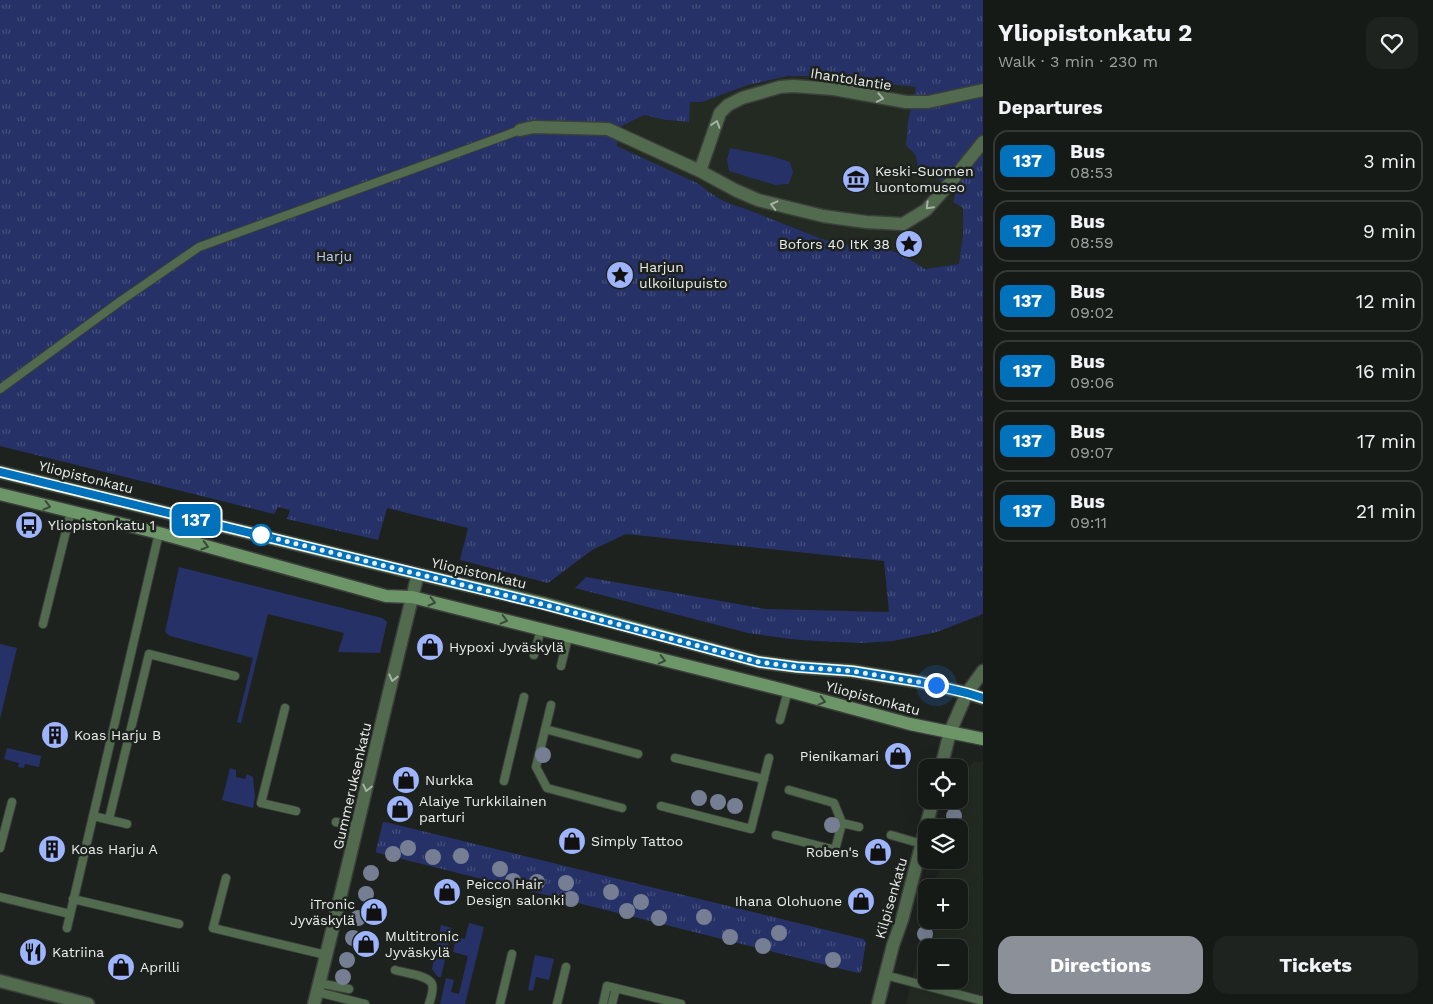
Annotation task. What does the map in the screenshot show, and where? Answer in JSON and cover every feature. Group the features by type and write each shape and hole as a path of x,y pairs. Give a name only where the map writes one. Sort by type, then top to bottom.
{"main road":[{"name":"Yliopistonkatu","path":"0,472 542,604 759,662 852,671 920,682 983,698"},
{"name":"Yliopistonkatu","path":"0,494 159,533 386,596 412,597 788,691 910,724 983,740"}],"street":[{"name":"Ihantolantie","path":"700,171 720,113 728,105 742,98 780,87 834,89 906,102 928,102 983,90"},
{"path":"520,130 534,127 608,128 758,200 823,216 866,222 902,224 926,210 983,142"},
{"name":"Gummeruksenkatu","path":"317,993 418,574"},
{"path":"944,759 950,732 967,693 983,670"},
{"name":"Kilpisenkatu","path":"878,1004 918,859"},
{"path":"0,981 88,1004"}],"lane":[{"path":"0,389 122,300 199,247 520,130"},
{"path":"43,624 71,511"},
{"path":"67,928 159,533"},
{"path":"534,655 541,630"},
{"path":"561,666 568,637"},
{"path":"109,819 149,654 235,676"},
{"path":"780,720 788,691"},
{"path":"504,781 524,697"},
{"path":"551,704 536,766 547,788 622,808"},
{"path":"285,708 261,802 296,811"},
{"path":"545,729 638,754"},
{"path":"675,758 764,779"},
{"path":"661,806 751,829 769,758"},
{"path":"776,835 835,850 842,823 834,803 789,790"},
{"path":"0,848 12,802"},
{"path":"93,816 127,824"},
{"path":"336,822 358,827"},
{"path":"842,823 858,827"},
{"path":"891,835 918,843"},
{"path":"226,878 214,928 326,955"},
{"path":"0,897 70,914"},
{"path":"74,899 179,924"},
{"path":"500,1004 512,954"},
{"path":"557,1004 566,967"},
{"path":"395,970 430,981 433,992 429,1004"},
{"path":"885,975 981,1002"},
{"path":"603,1004 607,986 681,1004"},
{"path":"612,1004 616,988"},
{"path":"317,993 350,989"},
{"path":"317,993 365,1004"}],"shaded area":[{"path":"788,76 815,76 916,87 908,121 913,151 918,158 917,169 927,178 935,177 956,191 953,202 963,208 963,234 959,264 925,269 901,254 886,249 862,248 822,239 731,204 718,198 697,183 616,146 618,128 644,115 688,122 690,102 702,102 748,85"},
{"path":"975,761 983,762 983,1004 906,1004 918,956 918,989 968,989 968,939 922,939 925,929 968,929 968,879 937,879 940,869 968,869 968,819 952,819 955,809 968,809 968,767"}],"green space":[{"name":"Harju","path":"0,0 983,0 983,614 937,632 893,641 862,643 817,641 748,633 575,588 586,577 766,609 889,612 884,561 626,534 592,550 548,583 460,560 468,528 387,508 378,540 287,519 290,510 278,507 274,514 0,446","holes":["788,76 815,76 916,87 908,121 906,146 916,156 919,176 935,177 956,191 953,202 963,208 963,234 959,264 925,269 901,254 886,249 862,248 822,239 731,204 718,198 697,183 617,146 618,128 644,115 666,120 689,122 690,102 702,102 748,85"]},
{"path":"730,148 771,156 790,162 793,172 789,184 775,185 729,171 727,160"},
{"path":"179,567 382,618 387,622 380,653 338,652 344,633 268,614 241,723 237,722 253,658 170,636 165,632"},
{"path":"0,644 17,648 0,719"},
{"path":"7,748 41,756 39,767 25,764 24,768 18,767 19,763 4,759"},
{"path":"230,768 236,770 236,777 245,779 247,774 253,777 255,797 253,808 222,800"},
{"path":"383,822 863,939 866,942 861,972 850,971 378,853 376,850"},
{"path":"469,923 484,927 465,1004 440,1004 446,978 454,980 451,992 459,994 468,956 453,952 456,937 465,939"},
{"path":"441,925 452,928 441,977 438,977 432,969"},
{"path":"535,955 554,959 549,980 536,977 533,991 528,990"}],"bus line":[{"name":"137","path":"0,472 542,604 759,662 852,671 920,682 983,698"}],"place":[{"name":"Keski-Suomen luontomuseo","path":"856,179"},
{"name":"Bofors 40 ItK 38","path":"909,244"},
{"name":"Harjun ulkoilupuisto","path":"620,275"},
{"name":"Yliopistonkatu 1","path":"29,525"},
{"name":"Hypoxi Jyväskylä","path":"430,647"},
{"name":"Koas Harju B","path":"55,735"},
{"name":"Pienikamari","path":"898,756"},
{"name":"Nurkka","path":"406,780"},
{"name":"Alaiye Turkkilainen parturi","path":"400,809"},
{"name":"Simply Tattoo","path":"572,841"},
{"name":"Koas Harju A","path":"52,849"},
{"name":"Roben's","path":"878,852"},
{"name":"Peicco Hair Design salonki","path":"447,892"},
{"name":"Ihana Olohuone","path":"861,901"},
{"name":"iTronic Jyväskylä","path":"374,912"},
{"name":"Multitronic Jyväskylä","path":"366,944"},
{"name":"Katriina","path":"33,952"},
{"name":"Aprilli","path":"121,967"}],"route":[{"path":"261,535 542,604 759,662 852,671 936,685"}]}
